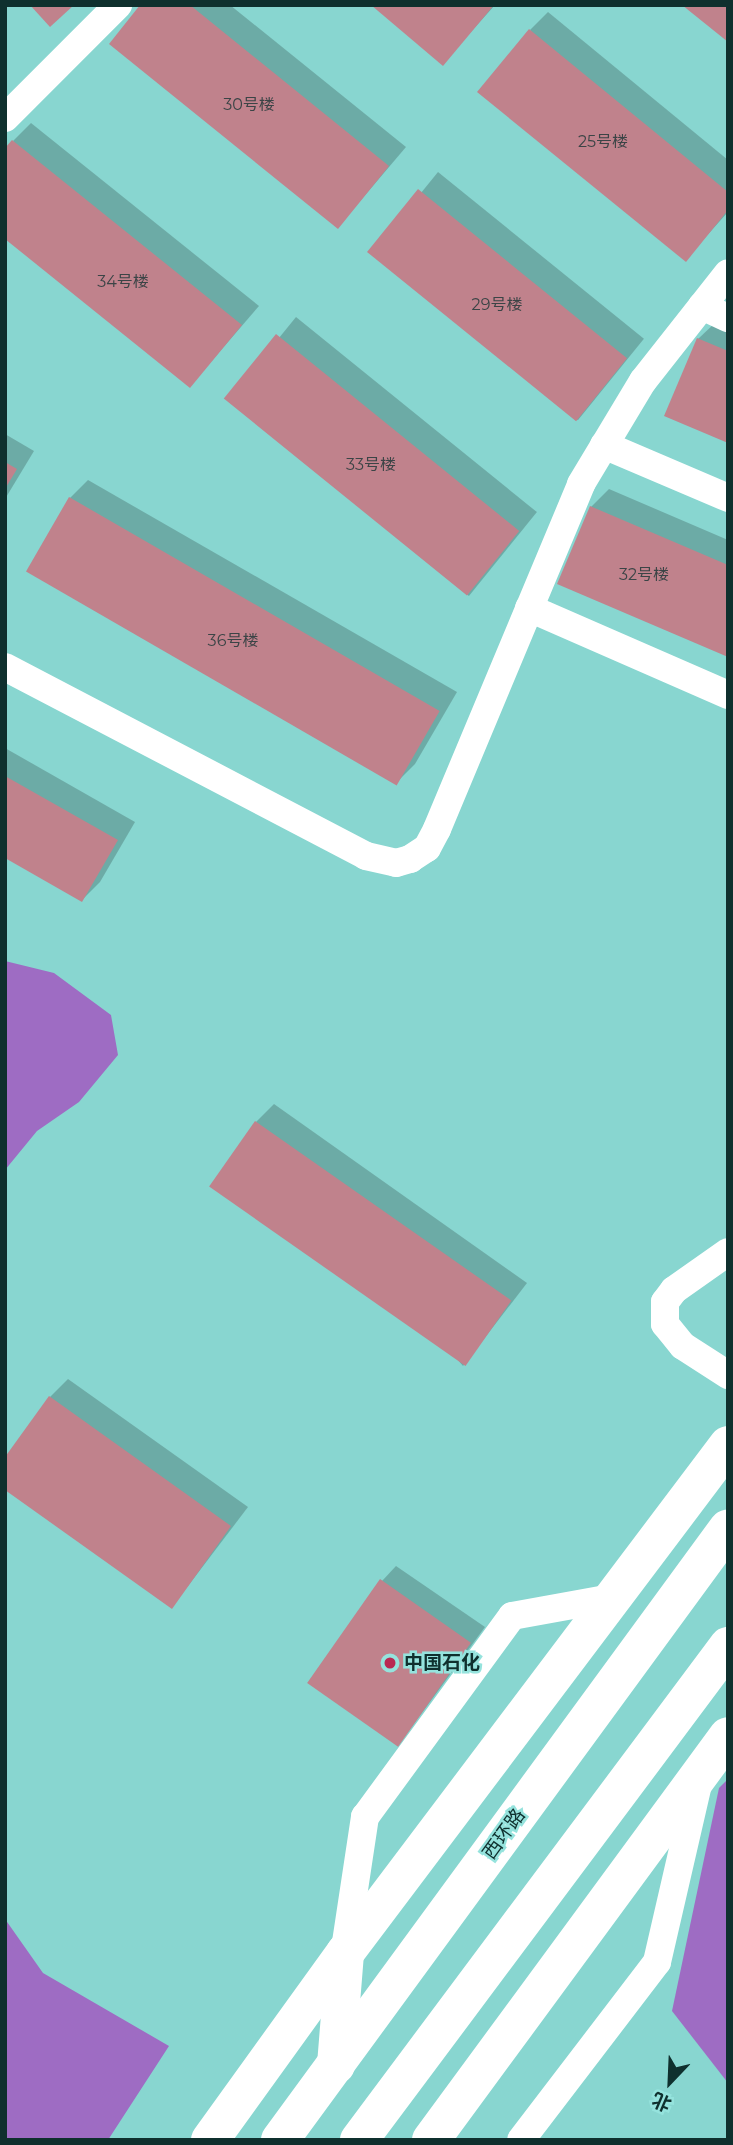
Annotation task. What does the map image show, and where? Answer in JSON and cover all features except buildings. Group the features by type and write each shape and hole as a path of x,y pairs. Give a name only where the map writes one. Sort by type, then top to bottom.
{"main road":[{"path":"210,2140 345,1953 728,1445"},
{"name":"西环路","path":"280,2140 728,1528"},
{"path":"359,2140 728,1646"},
{"path":"431,2140 728,1737"},
{"path":"336,2065 345,1953"}],"street":[{"path":"5,118 118,5"},
{"path":"5,667 366,856 396,863 428,848 581,484 643,381 728,273"},
{"path":"702,306 728,318"},
{"path":"604,445 728,498"},
{"path":"530,608 728,695"},
{"path":"728,1252 674,1290 665,1302 665,1324 683,1346 728,1375"},
{"path":"345,1953 365,1817 512,1616 611,1598"},
{"path":"521,2140 657,1962 700,1774"}],"shaded area":[{"path":"5,961 54,973 111,1015 118,1055 79,1102 37,1131 5,1170"},
{"path":"728,1779 728,2083 672,2011 719,1788"},
{"path":"5,1919 43,1973 169,2046 108,2140 5,2140"}],"place":[{"name":"中国石化","path":"390,1663"}]}
